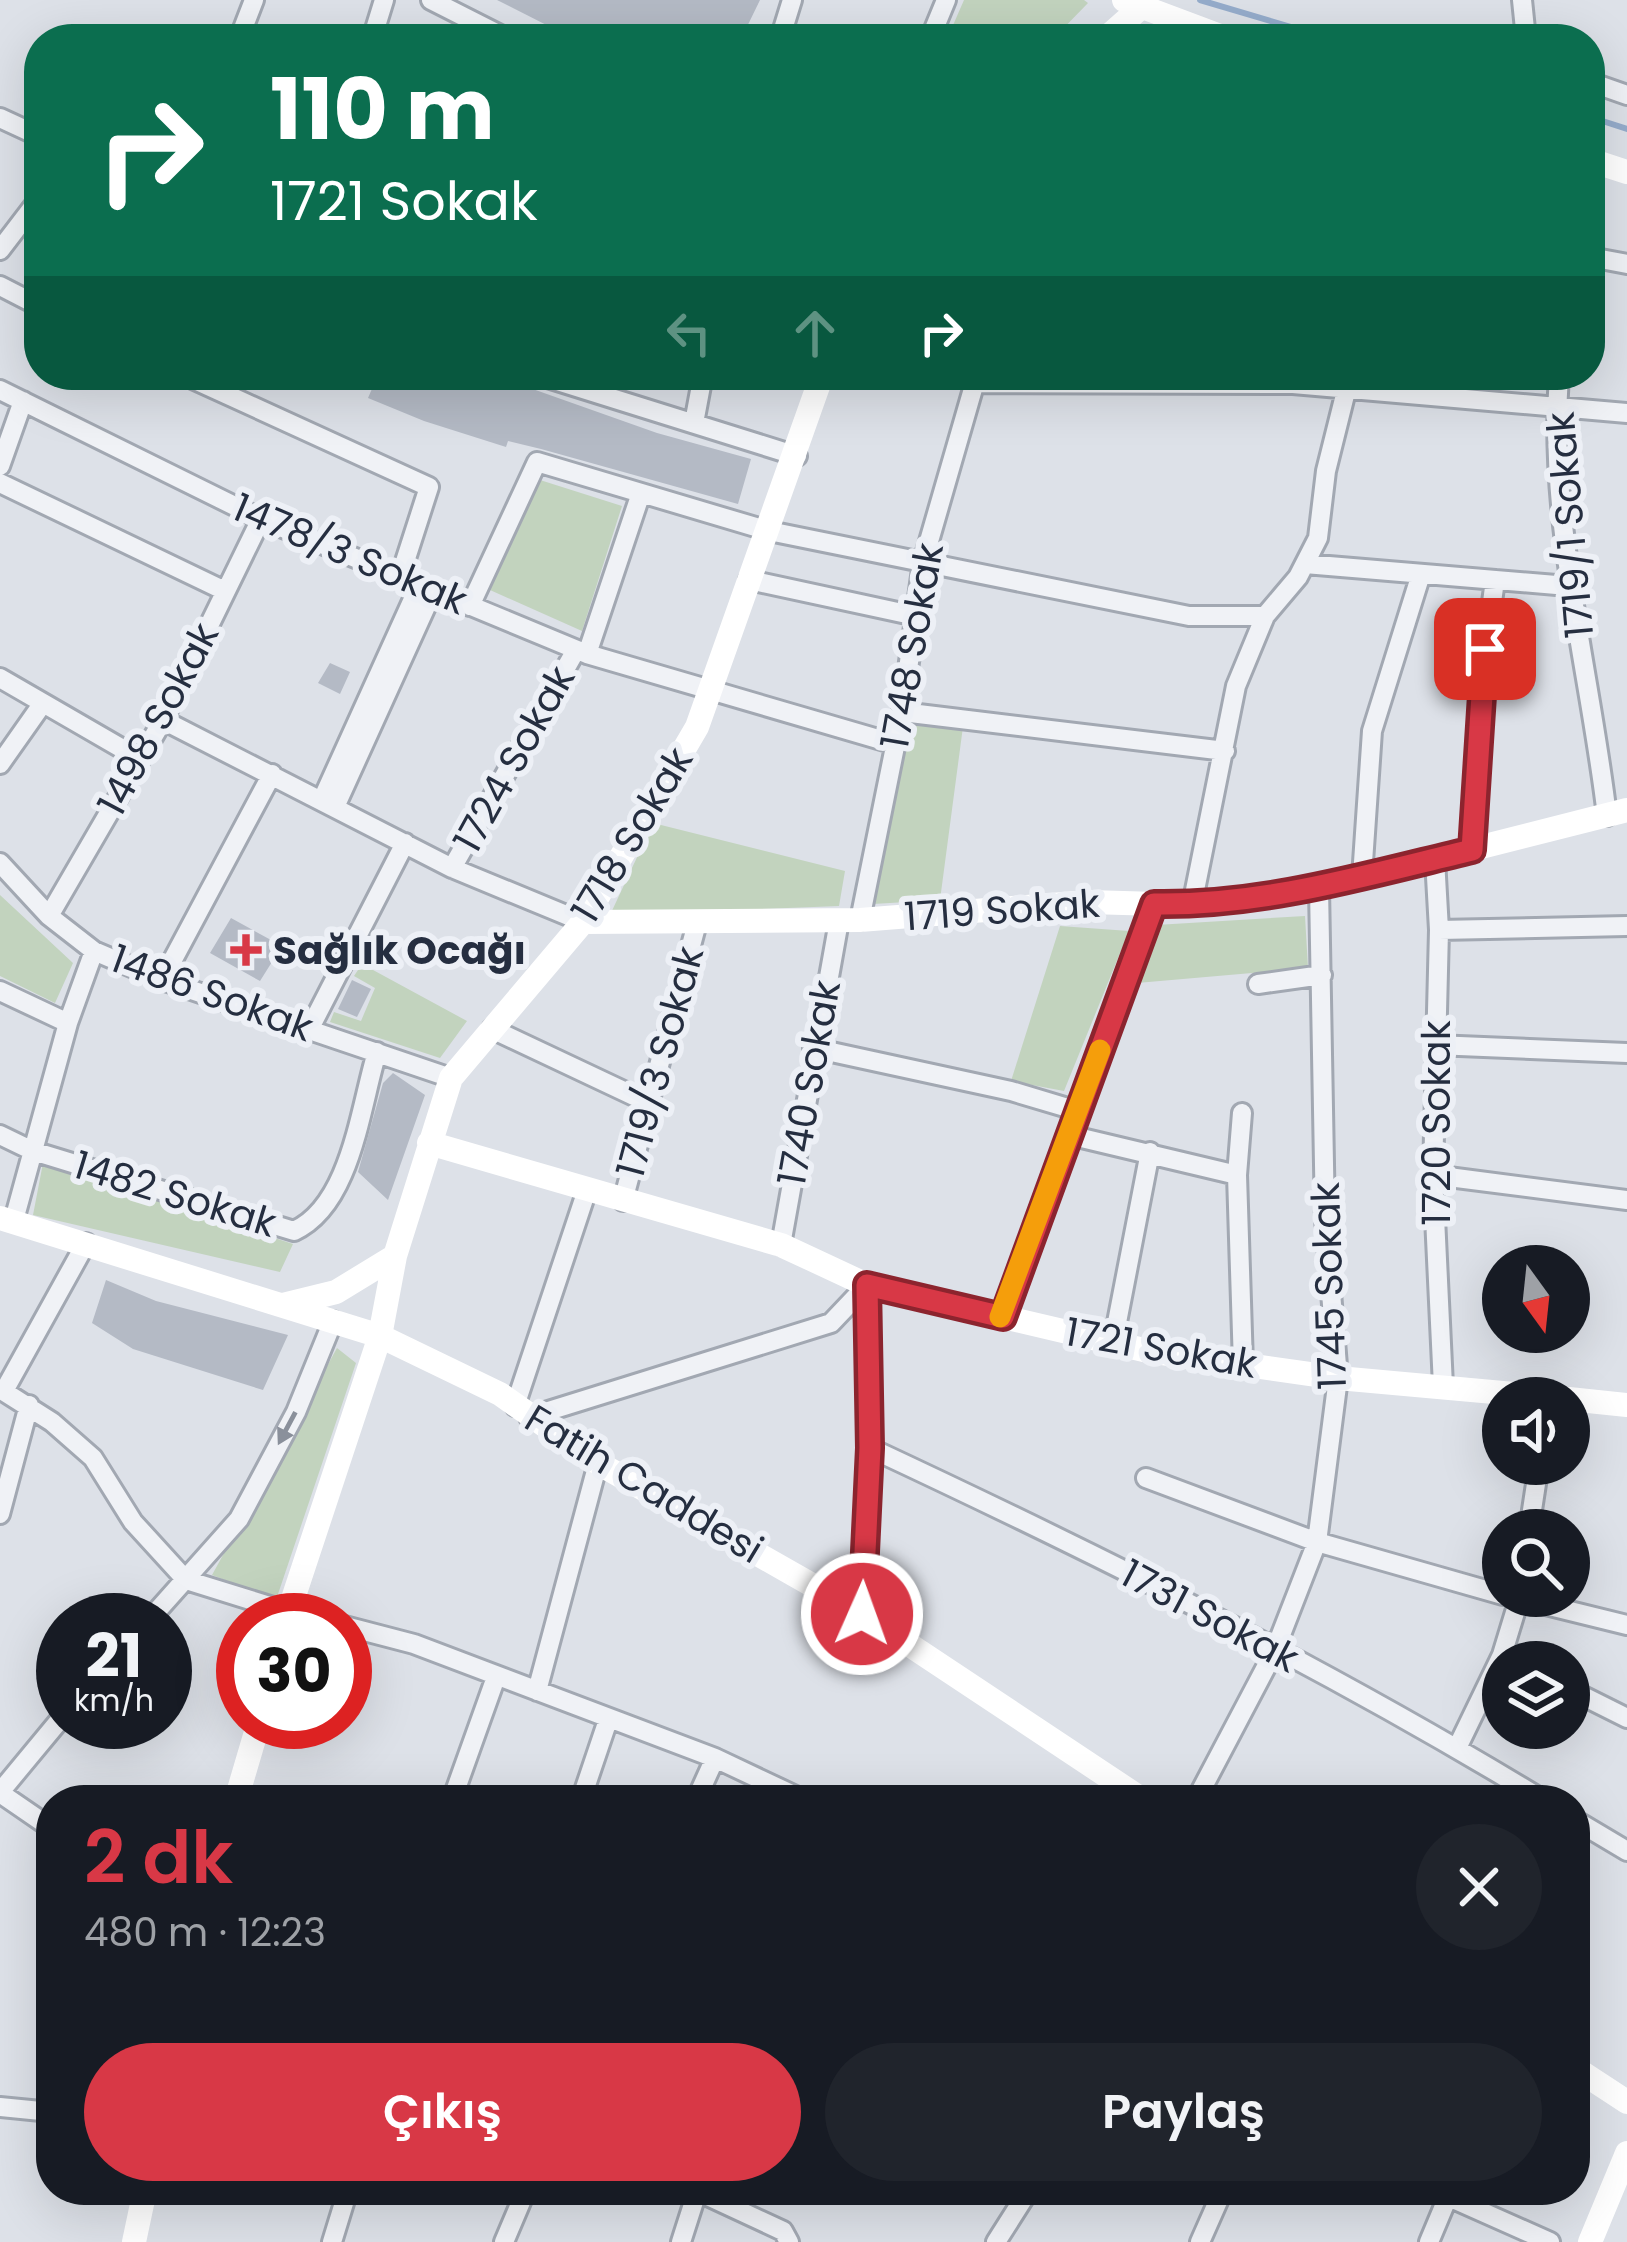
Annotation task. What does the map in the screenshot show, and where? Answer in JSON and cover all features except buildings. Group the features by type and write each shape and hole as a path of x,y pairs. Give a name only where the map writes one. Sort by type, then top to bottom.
{"street":[{"path":"431,0 469,8"},
{"path":"1132,5 1186,24"},
{"path":"0,250 24,219"},
{"name":"1478/3 Sokak","path":"0,390 261,519 581,652 895,744"},
{"path":"217,390 429,487 400,577"},
{"path":"603,390 797,456"},
{"path":"694,422 700,390"},
{"name":"1718 Sokak","path":"294,1593 380,1336 395,1256 451,1078 583,922 697,728 817,390"},
{"name":"1748 Sokak","path":"850,921 902,712 923,562 973,390"},
{"path":"1192,904 1236,686 1265,616 1305,564 1318,538 1326,471 1347,390"},
{"path":"1430,390 1627,412"},
{"name":"1719/1 Sokak","path":"1558,390 1568,586 1617,813"},
{"path":"0,466 23,401"},
{"path":"470,606 537,462 769,531 1189,616 1265,616"},
{"path":"0,483 225,591"},
{"name":"1724 Sokak","path":"452,868 581,652 641,493"},
{"name":"1498 Sokak","path":"49,916 163,720 261,519"},
{"path":"1305,564 1568,586"},
{"path":"1363,878 1372,731 1420,574"},
{"path":"748,580 916,616"},
{"path":"1472,850 1481,684 1495,580"},
{"path":"329,803 426,589"},
{"path":"0,678 140,759"},
{"path":"0,764 43,703"},
{"path":"902,712 1225,751"},
{"path":"163,720 452,868 583,922"},
{"path":"162,980 272,774"},
{"name":"1719 Sokak","path":"583,922 850,921 1089,902 1192,904 1319,888 1617,813"},
{"path":"310,1028 405,843"},
{"name":"1720 Sokak","path":"1435,859 1439,930 1433,1175 1443,1386"},
{"name":"1486 Sokak","path":"0,863 49,916 94,951 162,980 451,1078"},
{"name":"1745 Sokak","path":"1204,1785 1275,1650 1316,1542 1338,1378 1325,1220 1319,888"},
{"path":"1003,1317 1154,904"},
{"name":"1740 Sokak","path":"781,1245 813,1048 850,921"},
{"name":"1719/3 Sokak","path":"622,1201 697,923"},
{"path":"1439,930 1627,926"},
{"path":"7,1219 33,1151 68,1023 94,951"},
{"path":"1258,984 1322,975"},
{"path":"0,991 68,1023"},
{"path":"492,1029 649,1103"},
{"path":"1435,1045 1627,1053"},
{"path":"813,1048 1011,1090 1078,1111"},
{"name":"1482 Sokak","path":"0,1135 33,1151 294,1231 317,1220 334,1193 377,1052"},
{"path":"1242,1112 1238,1175 1243,1365"},
{"path":"1069,1135 1238,1175"},
{"name":"1721 Sokak","path":"429,1143 781,1245 867,1285 1113,1343 1338,1378 1482,1390"},
{"path":"1113,1343 1150,1152"},
{"path":"1433,1175 1627,1200"},
{"name":"1719/3 Sokak","path":"522,1411 586,1190"},
{"name":"Fatih Caddesi","path":"7,1219 380,1336 522,1411 598,1462 862,1614 1120,1785"},
{"path":"86,1243 2,1390 29,1405 93,1458 133,1522 186,1580 221,1593"},
{"path":"282,1305 336,1292 395,1256"},
{"path":"522,1411 831,1324 867,1285"},
{"path":"862,1614 870,1448 867,1285"},
{"path":"174,1593 239,1519 296,1412 333,1321"},
{"path":"1590,1401 1627,1405"},
{"path":"0,1514 29,1405"},
{"name":"1731 Sokak","path":"870,1448 1077,1545 1518,1785"},
{"path":"537,1691 598,1462"},
{"path":"1146,1478 1316,1542 1482,1588"},
{"path":"1590,1616 1627,1625"},
{"path":"372,1633 414,1644 715,1758 772,1785"},
{"path":"457,1785 496,1677"},
{"path":"1590,1700 1627,1718"},
{"path":"1457,1748 1482,1704"},
{"path":"586,1785 608,1720"},
{"path":"36,1749 0,1792 36,1817"},
{"path":"240,1785 251,1749"},
{"path":"703,1785 715,1758"},
{"path":"1590,1829 1627,1851"},
{"path":"1590,2078 1627,2102"},
{"path":"0,2107 36,2111"},
{"path":"1590,2242 1627,2153"},
{"path":"134,2242 142,2205"},
{"path":"332,2242 343,2205"},
{"path":"504,2242 520,2205"},
{"path":"681,2242 692,2205"},
{"path":"740,2205 783,2231 789,2242"},
{"path":"995,2242 1019,2205"},
{"path":"1200,2242 1216,2205"},
{"path":"1429,2242 1437,2205"},
{"path":"1465,2205 1550,2242"}],"green space":[{"path":"964,0 1088,3 1068,24 954,24"},
{"path":"540,480 622,506 582,631 490,590"},
{"path":"964,719 940,900 873,904 908,721"},
{"path":"653,823 845,871 839,906 610,915"},
{"path":"0,895 73,963 55,1003 0,976"},
{"path":"1305,916 1308,968 1137,983 1156,925"},
{"path":"1060,926 1129,931 1064,1091 1011,1081"},
{"path":"362,964 467,1021 440,1058 330,1022 334,1012 361,1021 375,988 354,976"},
{"path":"43,1163 293,1244 280,1272 33,1215"},
{"path":"337,1348 356,1363 278,1593 258,1593 212,1575"}],"waterway":[{"path":"1200,0 1281,24"},
{"path":"1605,122 1627,129"}],"slow traffic":[{"path":"1000,1317 1100,1050"}],"place":[{"name":"Sağlık Ocağı","path":"246,950"}],"route":[{"path":"862,1614 870,1448 867,1285 1003,1317 1154,904 1192,904 1319,888 1472,850 1485,649"}]}
